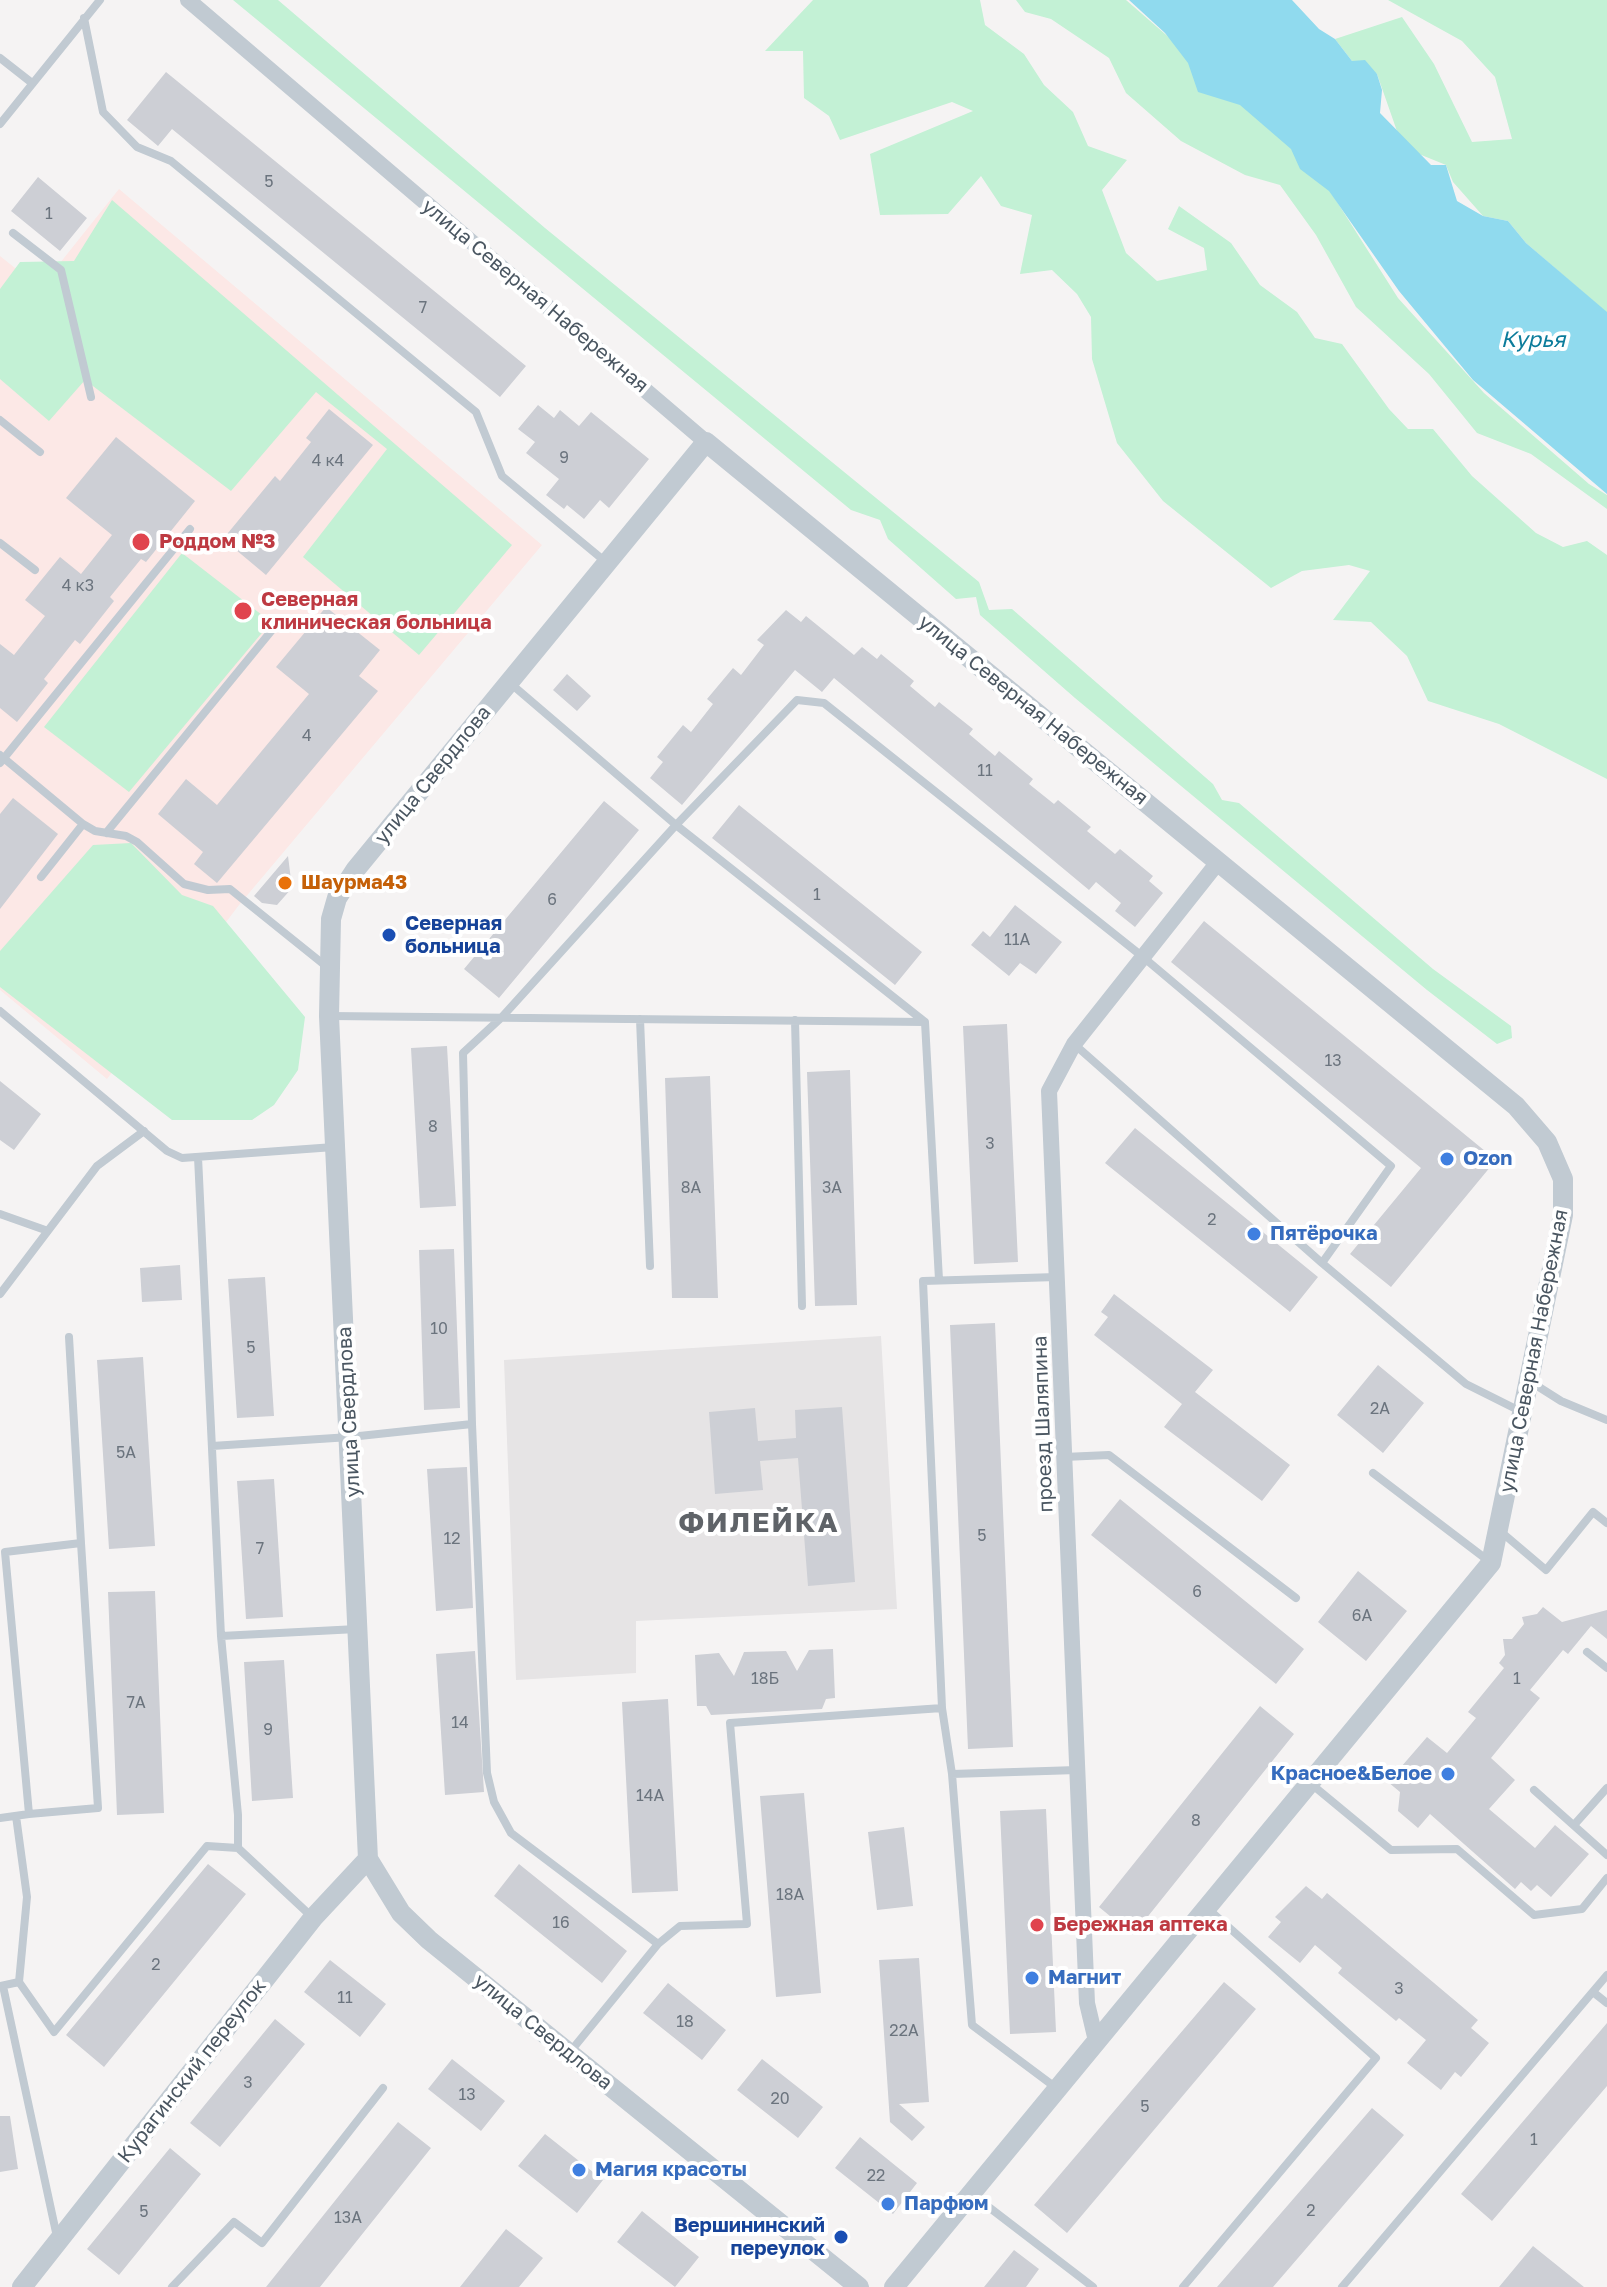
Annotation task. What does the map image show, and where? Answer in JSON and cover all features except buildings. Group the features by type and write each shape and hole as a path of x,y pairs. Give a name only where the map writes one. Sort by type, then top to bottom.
{"street":[{"name":"улица Северная Набережная","path":"188,0 706,442 1516,1106 1547,1142 1560,1167 1564,1197 1530,1382 1491,1563"},
{"name":"улица Свердлова","path":"706,442 343,889 331,919 329,1016 368,1859 401,1913 429,1940 859,2287"},
{"name":"проезд Шаляпина","path":"1096,2041 1087,2003 1049,1091 1074,1044 1219,861"},
{"path":"894,2287 1491,1563"},
{"name":"Курагинский переулок","path":"22,2287 313,1918 368,1859"}],"lane":[{"path":"0,124 100,0"},
{"path":"84,18 103,112 137,147 171,161 476,412 502,476 607,563"},
{"path":"0,58 32,83"},
{"path":"13,233 61,270 91,397"},
{"path":"0,420 40,452"},
{"path":"190,529 1,759 83,824 137,842 184,884 208,890 230,889 330,970"},
{"path":"0,543 35,570"},
{"path":"106,833 277,624"},
{"path":"509,682 676,825 925,1022 939,1280"},
{"path":"658,1944 511,1833 494,1802 487,1773 472,1424 463,1053 502,1017 676,825 797,700 824,703 1143,957 1391,1166 1322,1263"},
{"path":"41,877 83,824"},
{"path":"0,1011 167,1151 182,1158 335,1147"},
{"path":"329,1016 925,1022"},
{"path":"640,1019 650,1266"},
{"path":"795,1020 802,1306"},
{"path":"1074,1044 1322,1263 1466,1384 1523,1413"},
{"path":"0,1294 97,1166 144,1131"},
{"path":"198,1157 221,1636 238,1815 238,1848"},
{"path":"0,1214 48,1231"},
{"path":"1057,1277 923,1281 942,1708 952,1774 972,2025 1057,2089"},
{"path":"0,1818 98,1808 69,1337"},
{"path":"1530,1382 1561,1401 1607,1420"},
{"path":"212,1446 350,1437 472,1424"},
{"path":"1064,1457 1109,1455 1296,1598"},
{"path":"1373,1473 1491,1563"},
{"path":"1498,1529 1546,1570 1593,1512 1607,1523"},
{"path":"29,1814 5,1552 81,1543"},
{"path":"221,1636 358,1629"},
{"path":"1587,1652 1607,1668"},
{"path":"569,2053 658,1944 680,1926 747,1924 730,1723 942,1708"},
{"path":"952,1774 1078,1770"},
{"path":"1309,1783 1391,1850 1457,1849 1534,1915 1582,1909 1607,1878"},
{"path":"1574,1825 1607,1788"},
{"path":"1534,1790 1607,1855"},
{"path":"16,1816 27,1897 19,1982 54,2032 207,1846 238,1848 313,1918"},
{"path":"1183,2287 1376,2058 1206,1908"},
{"path":"1342,2287 1607,1975"},
{"path":"19,1982 1,1986 58,2241"},
{"path":"1593,1992 1607,2003"},
{"path":"172,2287 234,2222 262,2243 383,2088"},
{"path":"971,2193 1093,2287"}],"shaded area":[{"name":"Северная клиническая больница","path":"119,189 542,545 239,905 107,1079 0,990 0,256 40,288"},
{"path":"881,1336 897,1609 636,1621 636,1673 516,1680 504,1360"}],"green space":[{"path":"233,0 278,0 545,228 979,582 989,610 1012,609 1213,784 1222,800 1239,803 1433,969 1511,1026 1512,1038 1497,1044 1427,990 1075,698 980,615 976,597 956,599 888,539 880,520 851,510"},
{"path":"813,0 980,0 985,25 1024,54 1044,85 1073,112 1088,146 1127,160 1102,190 1126,253 1157,281 1207,270 1204,248 1168,229 1179,206 1231,243 1260,285 1297,312 1315,338 1342,344 1389,409 1408,429 1433,429 1472,476 1536,533 1563,547 1587,541 1607,555 1607,779 1499,724 1428,701 1407,656 1371,622 1333,620 1370,571 1349,565 1302,571 1271,588 1163,501 1117,443 1092,359 1091,317 1077,294 1052,270 1020,274 1032,215 1001,206 981,176 948,214 880,215 870,154 973,111 952,102 840,140 829,116 804,98 803,51 765,51"},
{"path":"1016,0 1126,0 1311,161 1398,298 1484,393 1589,484 1607,495 1607,509 1531,454 1477,433 1429,374 1356,307 1316,235 1280,185 1245,175 1181,141 1126,93 1109,58 1051,19 1025,12"},
{"path":"1388,0 1607,0 1607,313 1526,243 1508,221 1483,216 1453,182 1446,165 1414,152 1398,134 1377,74 1352,61 1335,39 1402,17 1434,64 1472,142 1512,139 1495,77 1462,41"},
{"path":"112,200 512,545 419,655 303,557 387,449 316,392 231,491 85,380 49,421 0,379 0,289 20,262 74,261"},
{"path":"182,553 271,622 129,792 44,727"},
{"path":"131,843 182,895 213,906 305,1017 298,1070 274,1105 252,1120 172,1120 0,987 0,951 93,845"}],"water":[{"name":"Курья","path":"1129,0 1292,0 1319,29 1335,39 1352,61 1365,60 1377,74 1382,90 1380,113 1431,165 1446,165 1457,201 1483,216 1508,221 1526,243 1607,312 1607,494 1473,380 1399,291 1329,191 1300,169 1291,149 1240,105 1198,92 1188,63 1165,33"}],"place":[{"name":"Роддом №3","path":"141,542"},
{"name":"Северная клиническая больница","path":"243,611"},
{"name":"Шаурма43","path":"285,883"},
{"name":"Северная больница","path":"389,935"},
{"name":"Ozon","path":"1447,1159"},
{"name":"Пятёрочка","path":"1254,1234"},
{"name":"Красное&Белое","path":"1448,1774"},
{"name":"Бережная аптека","path":"1037,1925"},
{"name":"Магнит","path":"1032,1978"},
{"name":"Магия красоты","path":"579,2170"},
{"name":"Парфюм","path":"888,2204"},
{"name":"Вершининский переулок","path":"841,2237"}],"district":[{"name":"ФИЛЕЙКА","path":"759,1523"}]}
